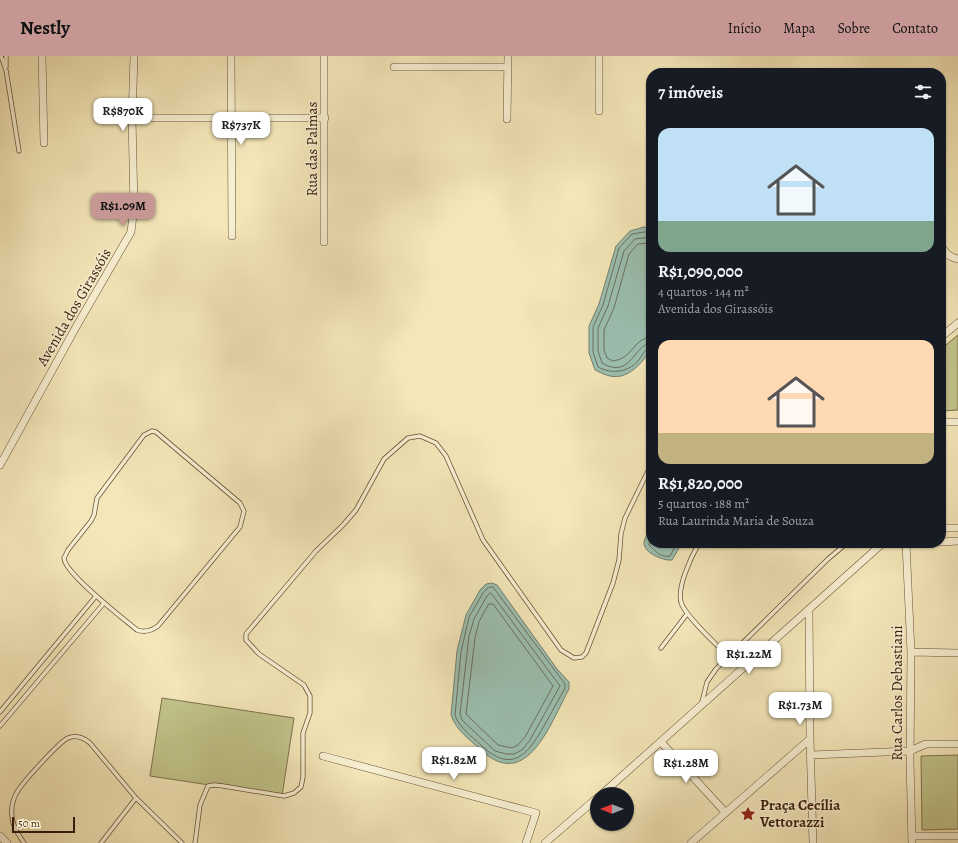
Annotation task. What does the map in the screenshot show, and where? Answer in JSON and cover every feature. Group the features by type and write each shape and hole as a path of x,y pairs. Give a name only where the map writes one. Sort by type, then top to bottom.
{"street":[{"path":"42,56 44,143"},
{"name":"Avenida dos Girassóis","path":"0,465 76,327 131,232 134,207 132,118 134,56"},
{"path":"231,56 232,236"},
{"name":"Rua das Palmas","path":"324,56 324,242"},
{"path":"507,119 508,56"},
{"path":"598,56 599,111"},
{"path":"394,67 508,67"},
{"path":"132,118 325,118"},
{"path":"946,253 951,258 958,259"},
{"path":"946,333 958,323"},
{"path":"946,422 958,422"},
{"path":"946,528 958,528"},
{"path":"946,542 958,542"},
{"path":"610,787 878,548"},
{"name":"Rua Carlos Debastiani","path":"906,548 911,652 910,751 912,840"},
{"path":"809,609 810,738 813,843"},
{"path":"911,652 958,653"},
{"path":"691,843 810,738"},
{"path":"661,742 725,812"},
{"path":"811,755 910,751 926,744 958,744"},
{"path":"323,756 536,813 526,843"},
{"path":"545,843 590,804"},
{"path":"0,836 7,843"},
{"path":"912,840 958,836"}],"lane":[{"path":"1,56 6,70"},
{"path":"6,56 6,70 19,152"},
{"path":"148,432 156,432 240,503 244,511 242,523 163,620 152,630 143,632 137,630 96,596 67,567 64,558 68,550 91,521 94,515 97,498 144,436 148,432"},
{"path":"195,843 200,805 208,786 219,785 284,796 294,792 300,787 304,777 304,734 310,713 310,696 304,685 259,654 246,640 246,634 316,550 343,525 356,510 384,459 393,449 408,438 420,436 436,443 446,456 483,540 561,650 574,658 582,657 586,653 613,583 619,560 621,534 625,518 646,475"},
{"path":"697,548 686,573 681,590 681,602 687,614 728,656"},
{"path":"701,705 708,682 716,669 841,548"},
{"path":"0,712 96,596"},
{"path":"0,726 17,708 104,603"},
{"path":"660,648 687,614"},
{"path":"9,701 17,708"},
{"path":"24,843 14,828 11,816 16,795 21,786 67,739 79,737 86,739 136,798 182,843"},
{"path":"101,843 136,798"}],"green space":[{"path":"958,335 958,410 946,411 946,345"},
{"path":"162,698 294,718 282,796 150,776"},
{"path":"958,755 958,829 922,830 921,756"}],"water":[{"path":"646,228 646,356 639,365 629,373 617,377 595,370 589,353 589,326 599,304 616,246 630,231"},
{"path":"646,537 646,548 679,548 672,560 664,559 655,556 647,550 645,547 644,543"},
{"path":"492,583 497,585 557,669 569,682 569,689 536,748 524,758 512,763 497,761 481,750 460,730 451,715 457,651 466,615 480,590 486,584"}],"place":[{"name":"Praça Cecília Vettorazzi","path":"748,814"}]}
